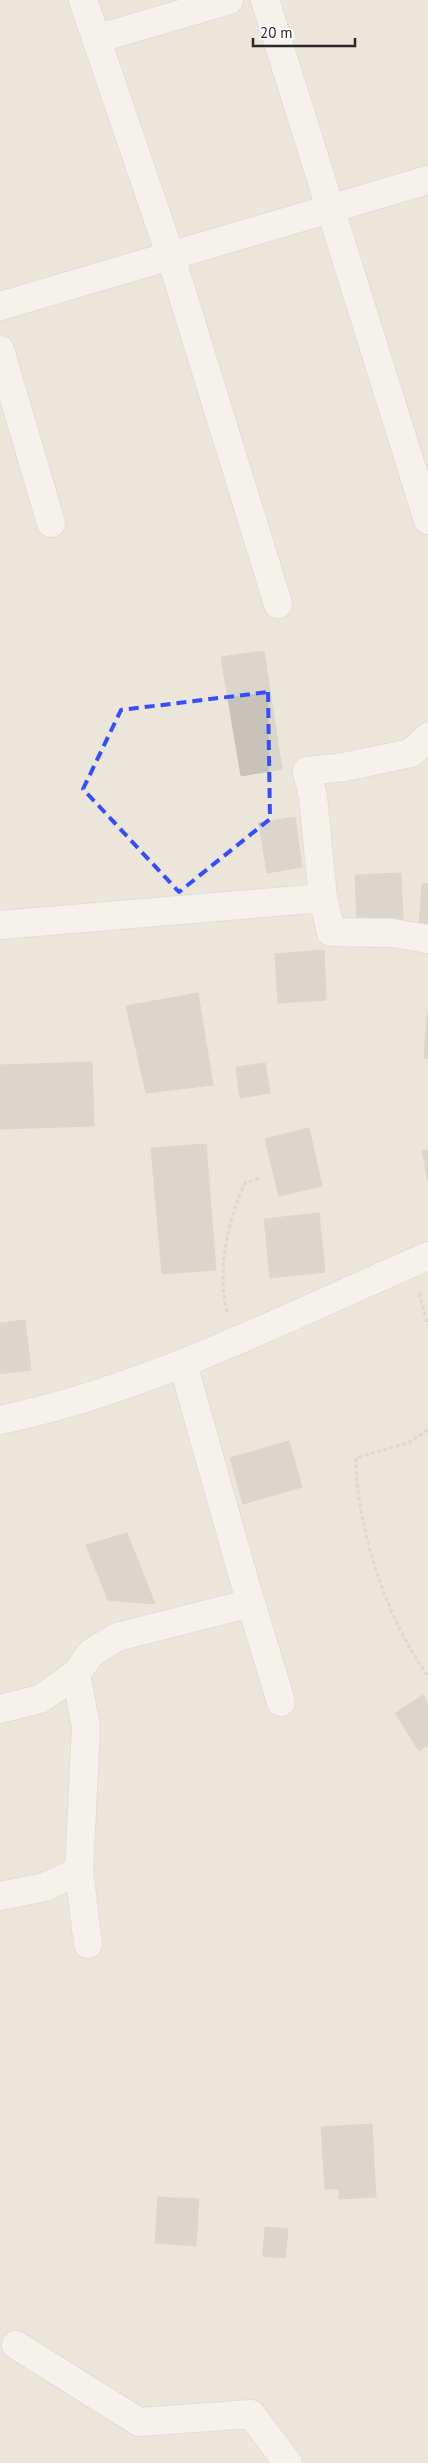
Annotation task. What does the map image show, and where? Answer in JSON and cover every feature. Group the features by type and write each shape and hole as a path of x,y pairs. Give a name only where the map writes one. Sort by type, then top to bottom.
{"street":[{"path":"82,0 171,257 278,604"},
{"path":"96,39 229,0"},
{"path":"265,0 428,520"},
{"path":"0,306 428,180"},
{"path":"0,350 51,523"},
{"path":"428,737 411,753 307,771 313,797 323,898 331,932 392,933 428,940"},
{"path":"0,925 323,898"},
{"path":"0,1420 51,1410 183,1364 428,1256"},
{"path":"183,1364 281,1702"},
{"path":"0,1709 40,1699 76,1674 92,1653 117,1637 251,1603"},
{"path":"76,1674 86,1727 79,1870 88,1944"},
{"path":"0,1896 45,1887 79,1870"},
{"path":"16,2345 139,2422 251,2414 288,2463"}],"path":[{"path":"234,1342 222,1293 224,1254 235,1204 245,1183 261,1178"},
{"path":"428,1430 408,1443 356,1458 356,1474 367,1539 382,1587 413,1655 428,1676"}],"highlighted area":[{"path":"268,692 270,819 179,892 83,789 121,710"}],"building":[{"path":"264,651 282,769 241,776 221,657"},
{"path":"295,817 302,867 267,873 259,823"},
{"path":"401,873 403,920 357,922 355,875"},
{"path":"422,884 428,884 428,929 419,928"},
{"path":"324,950 326,1000 278,1003 275,954"},
{"path":"198,993 213,1085 146,1093 126,1006"},
{"path":"427,1014 428,1058 424,1058"},
{"path":"92,1062 94,1126 0,1129 0,1065"},
{"path":"265,1063 270,1093 240,1098 236,1067"},
{"path":"309,1128 322,1186 279,1196 265,1139"},
{"path":"206,1144 216,1270 162,1274 151,1148"},
{"path":"428,1150 428,1181 422,1151"},
{"path":"319,1213 325,1272 270,1278 264,1219"},
{"path":"25,1320 31,1370 0,1374 0,1323"},
{"path":"289,1441 302,1487 243,1504 230,1458"},
{"path":"127,1533 155,1604 108,1600 86,1545"},
{"path":"423,1695 428,1703 428,1745 419,1751 395,1713"},
{"path":"372,2124 376,2197 339,2199 339,2189 325,2189 321,2127"},
{"path":"158,2197 199,2199 196,2246 155,2243"},
{"path":"265,2227 288,2229 285,2258 263,2256"}]}
